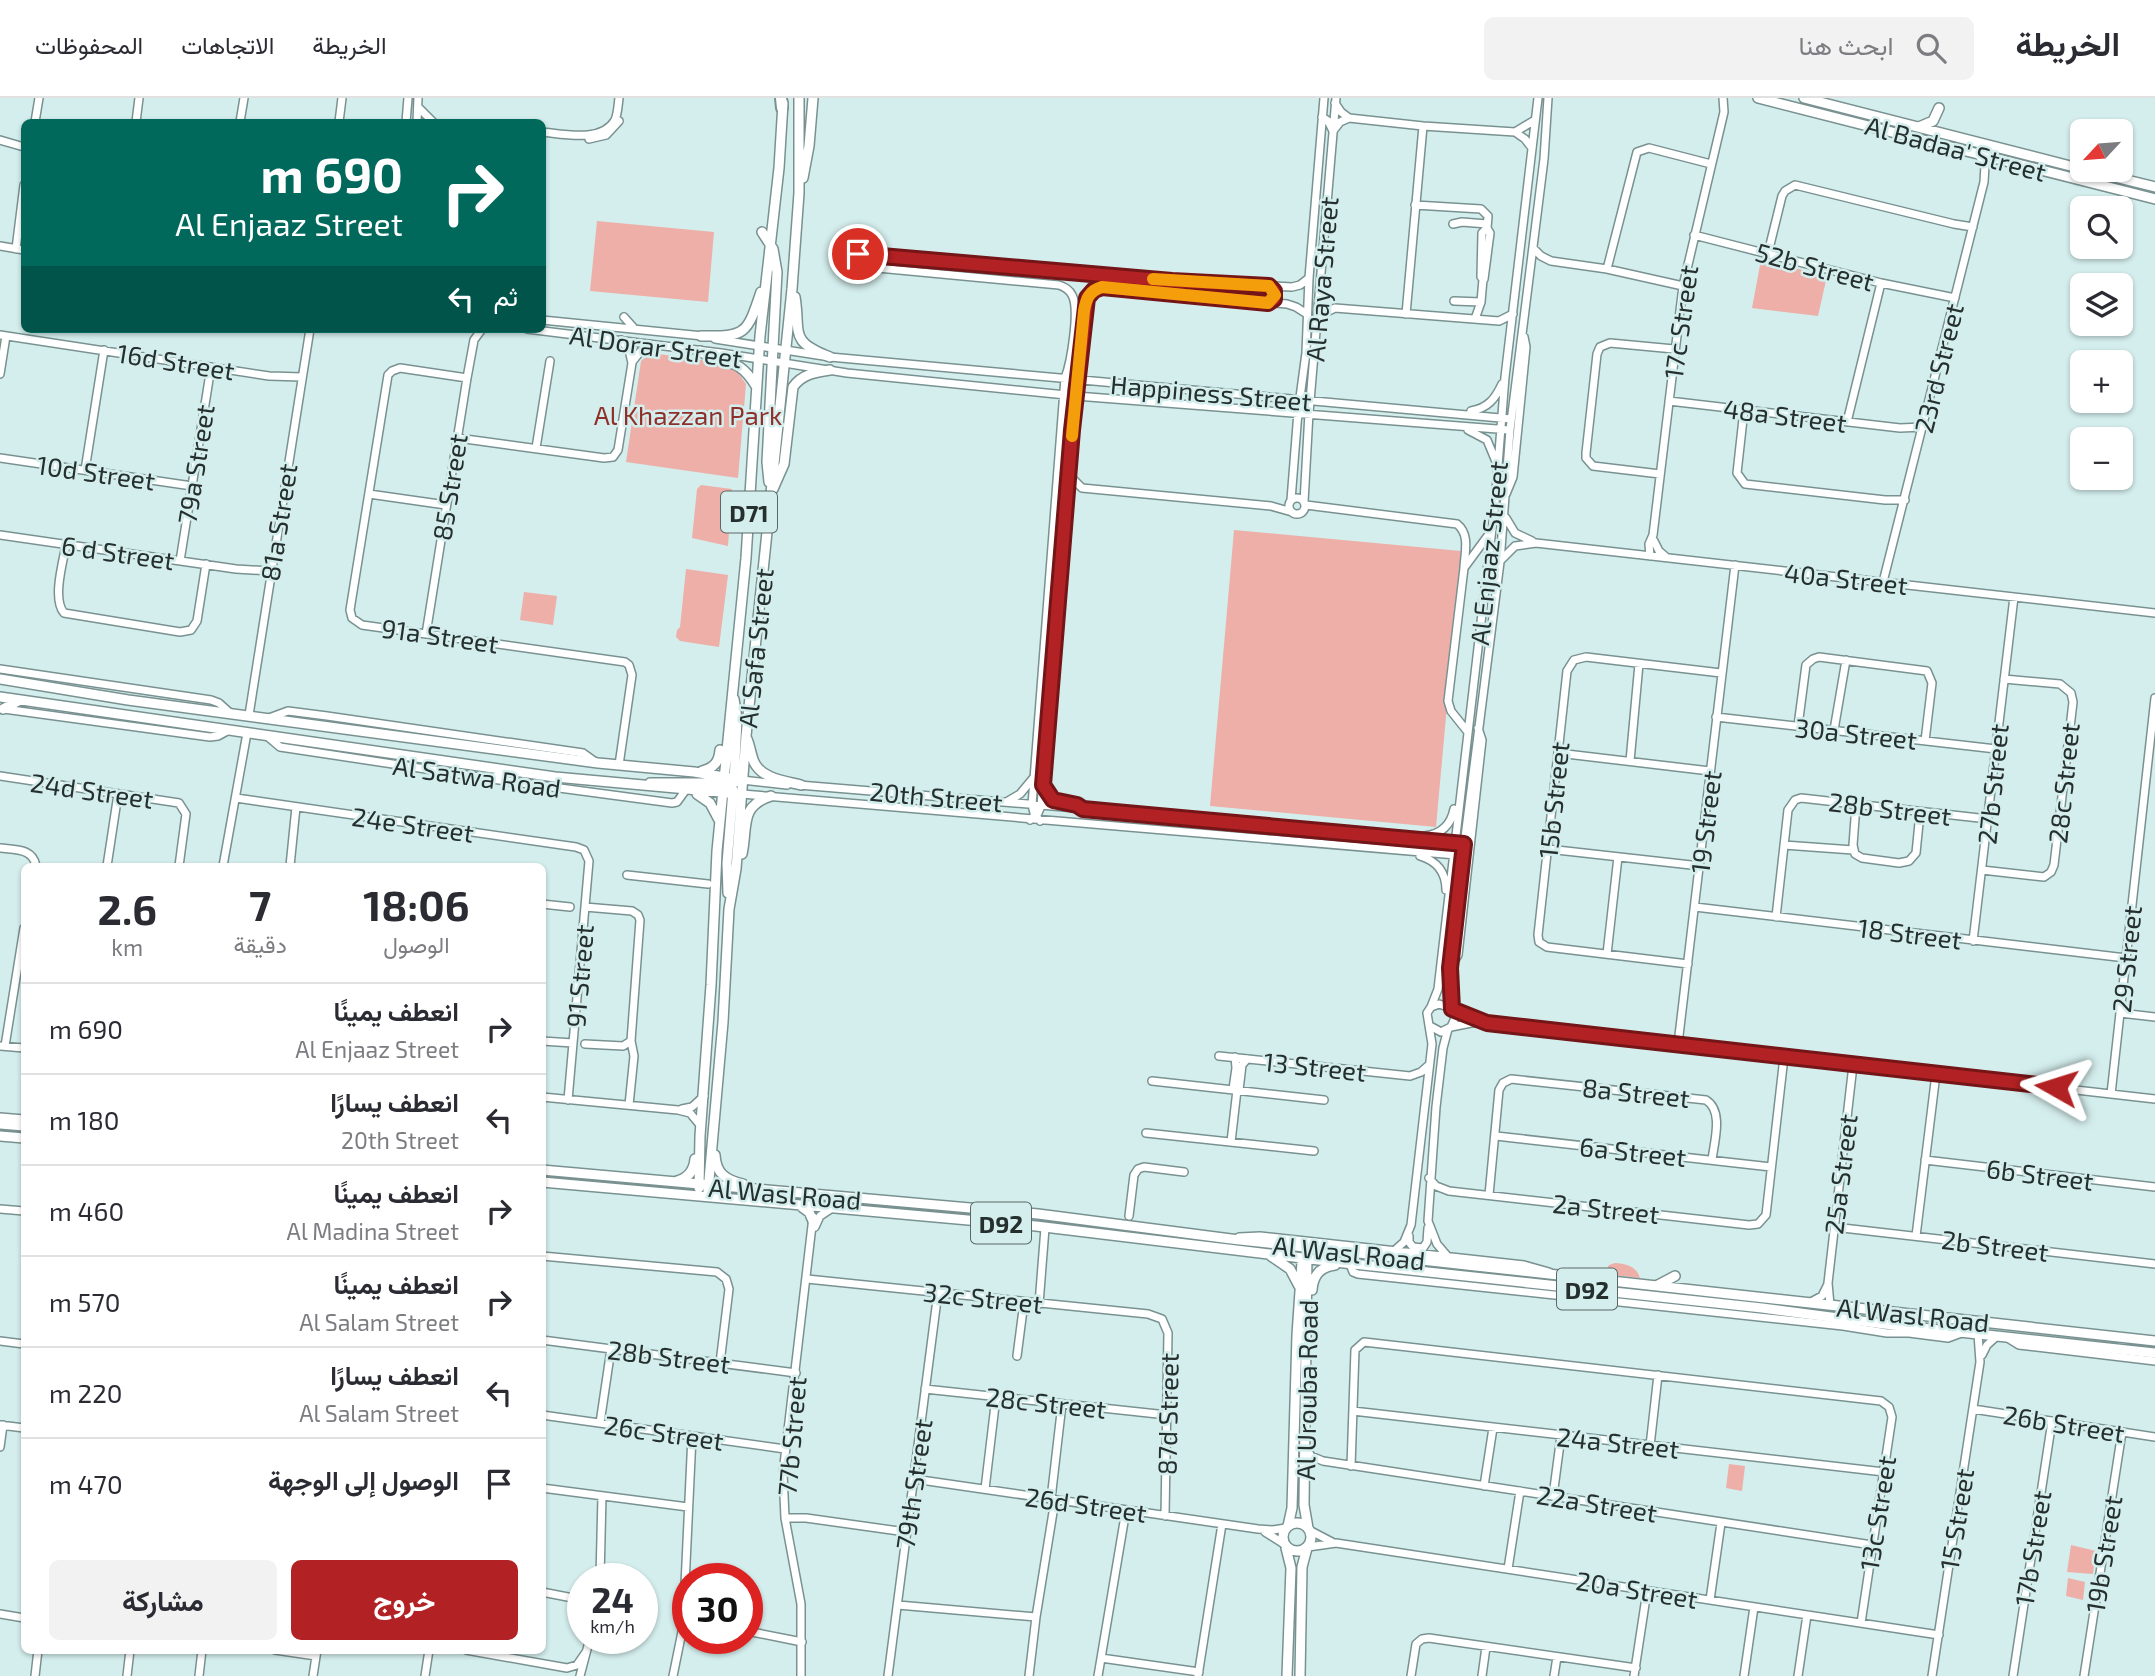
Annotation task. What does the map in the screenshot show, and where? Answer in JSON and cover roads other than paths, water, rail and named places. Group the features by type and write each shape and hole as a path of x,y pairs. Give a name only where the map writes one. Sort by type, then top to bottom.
{"main road":[{"name":"Al Safa Street","path":"703,1190 700,1136 720,823 729,784 746,736 792,289 799,193 799,98"},
{"path":"799,193 809,146 813,98"},
{"name":"Al Badaa' Street","path":"1758,98 2155,199"},
{"name":"Al Badaa' Street","path":"1804,98 2070,166"},
{"name":"Al Safa Street","path":"703,1190 712,1133 723,1022 729,909 736,869 729,784 732,694 747,545 759,365 756,346 770,253 782,101"},
{"path":"1879,129 1893,128 1928,137 1936,132 1940,103"},
{"path":"1918,127 1933,121 1940,103"},
{"name":"Al Badaa' Street","path":"2133,181 2155,187"},
{"path":"762,232 770,242 777,272 767,462 771,494"},
{"path":"701,336 730,336 747,327 761,290 770,253"},
{"path":"792,289 800,338 808,348 830,357"},
{"path":"773,337 779,341 786,338"},
{"path":"700,351 711,358 743,368 756,386"},
{"path":"759,365 773,367"},
{"path":"771,494 784,464 793,387 800,379 810,374 830,370"},
{"name":"Al Satwa Road","path":"0,679 598,764 694,772 729,784"},
{"path":"694,772 710,769 719,759 724,710 732,694"},
{"name":"Al Satwa Road","path":"0,697 512,771 685,791 729,784"},
{"path":"90,710 88,702 93,698 128,699"},
{"path":"1,708 20,700"},
{"path":"373,749 398,748 402,736"},
{"path":"746,736 753,760 761,772 769,777 801,785"},
{"path":"492,779 512,771"},
{"path":"642,786 660,781 729,784 729,909"},
{"path":"685,791 708,800 720,823"},
{"path":"736,869 743,851 750,808 757,801 771,796"},
{"path":"0,1124 21,1126"},
{"path":"712,1133 716,1140 716,1167 723,1177 765,1190"},
{"path":"0,1136 21,1138"},
{"path":"669,1182 684,1179 691,1172 700,1136"},
{"name":"Al Wasl Road","path":"546,1170 669,1182 797,1205 1060,1229 1267,1254 1305,1253 1749,1292 1810,1303 2155,1341"},
{"name":"Al Wasl Road","path":"546,1182 607,1187 765,1190 1025,1213 1231,1239 1347,1264 1626,1298 1762,1308 2155,1353"},
{"path":"797,1205 810,1212 813,1221"},
{"path":"903,1215 923,1211 1019,1219 1025,1213"},
{"path":"1045,1228 1047,1223 1051,1222 1150,1233 1169,1232"},
{"name":"Al Urouba Road","path":"1287,1527 1293,1502 1297,1335 1305,1253"},
{"name":"Al Urouba Road","path":"1305,1253 1307,1319 1304,1505 1308,1529"},
{"path":"1267,1254 1290,1269 1300,1288"},
{"path":"1307,1319 1311,1309 1312,1282 1317,1273 1324,1268 1347,1264"},
{"path":"1658,1285 1675,1276"},
{"path":"1762,1308 1775,1306 1822,1310 1830,1305"},
{"path":"1978,1334 1989,1328 2040,1330"},
{"path":"1287,1676 1291,1568 1282,1536 1287,1527 1300,1523 1308,1529 1311,1538 1302,1567 1300,1676"},
{"path":"1285,1546 1294,1552 1308,1547"}],"street":[{"path":"36,119 39,98"},
{"path":"136,119 139,98"},
{"path":"240,119 244,98"},
{"path":"339,119 342,98"},
{"path":"406,119 408,98"},
{"path":"417,119 418,98"},
{"path":"546,132 593,139 606,135 619,121 621,98"},
{"name":"Al Raya Street","path":"1292,512 1290,502 1306,352 1309,278 1324,98"},
{"name":"Al Enjaaz Street","path":"1431,1007 1438,989 1458,856 1464,844 1500,562 1505,495 1506,430 1502,418 1505,377 1538,98"},
{"name":"Al Enjaaz Street","path":"1451,1009 1450,968 1458,856 1455,843 1498,468 1511,419 1544,159 1548,98"},
{"name":"17c Street","path":"1650,556 1683,286 1724,112 1723,98"},
{"name":"17c Street","path":"1724,112 1733,99"},
{"path":"1336,100 1340,112 1349,118 1515,132 1525,139 1532,150"},
{"name":"Al Raya Street","path":"1307,506 1309,413 1336,100"},
{"path":"418,107 428,119"},
{"path":"1322,117 1333,131 1340,122 1349,118"},
{"path":"1515,132 1536,120"},
{"path":"1406,314 1423,126"},
{"path":"0,140 21,144"},
{"path":"1607,269 1637,152 1649,148 1711,164"},
{"name":"23rd Street","path":"1886,583 1984,182 1986,168 1978,154"},
{"path":"1984,182 1991,169 2005,161"},
{"path":"1768,253 1782,196 1789,187 1795,185 1972,230"},
{"path":"0,246 17,249 21,204"},
{"path":"1415,205 1482,209 1488,216 1487,226 1490,233 1480,304 1475,319"},
{"path":"1453,224 1462,222 1487,226"},
{"name":"52b Street","path":"1694,235 1954,301"},
{"path":"1533,248 1551,261 1607,269 1683,286"},
{"path":"1032,819 1042,803 1076,396 1079,312 1071,292 1059,285 846,265 839,256 842,251 847,250 861,255 892,259 1269,286 1298,286 1309,278"},
{"path":"1530,272 1537,264 1551,261"},
{"path":"1847,422 1881,283"},
{"path":"1268,303 1275,295 1269,286"},
{"path":"1032,819 1028,817 1029,802 1035,776 1040,678 1065,379 1079,312 1089,294 1102,287 1292,305 1307,314"},
{"path":"1320,294 1326,303 1335,308 1503,321 1513,314"},
{"path":"1454,303 1480,304"},
{"path":"1318,316 1335,308"},
{"path":"624,317 634,328"},
{"name":"Al Dorar Street","path":"546,320 701,336 786,351"},
{"name":"Al Dorar Street","path":"546,331 700,351 759,365"},
{"name":"Al Enjaaz Street","path":"1505,495 1513,477 1526,347 1522,331"},
{"name":"81a Street","path":"249,715 309,333"},
{"name":"85 Street","path":"426,634 474,340 473,333"},
{"name":"85 Street","path":"474,340 479,333"},
{"path":"0,374 3,335"},
{"name":"16d Street","path":"3,335 301,380"},
{"path":"458,438 613,457 618,450 632,363 629,350 621,340"},
{"path":"632,363 650,344"},
{"path":"1660,474 1598,468 1589,463 1586,453 1593,381 1598,351 1606,344 1674,349"},
{"path":"85,470 104,350"},
{"name":"Happiness Street","path":"786,351 1511,419"},
{"path":"536,449 550,361"},
{"name":"Al Dorar Street","path":"773,367 785,365"},
{"name":"Happiness Street","path":"785,365 1064,395 1506,430"},
{"name":"79a Street","path":"180,561 211,367"},
{"name":"91a Street","path":"467,378 400,368 390,373 350,610 352,618 362,625 625,662 632,670 632,676 620,765"},
{"path":"1463,413 1481,409 1492,402 1505,377"},
{"name":"48a Street","path":"1669,401 1900,428 1923,427"},
{"path":"1744,410 1737,473 1745,484 1905,500"},
{"path":"1459,427 1487,440 1498,468"},
{"name":"48a Street","path":"1900,428 1921,436"},
{"name":"10d Street","path":"0,458 192,486"},
{"path":"1069,474 1082,488 1272,506 1299,514 1307,506"},
{"path":"1067,501 1082,488"},
{"path":"369,494 446,505"},
{"path":"1272,506 1298,498 1307,506 1454,523 1462,528 1466,536 1464,568 1448,701 1451,711 1467,731"},
{"path":"1885,500 1902,509"},
{"name":"40a Street","path":"1504,516 1515,533 1536,543"},
{"path":"1464,568 1492,529"},
{"name":"6 d Street","path":"0,535 270,574"},
{"path":"1636,554 1652,539 1667,558"},
{"name":"40a Street","path":"1500,562 1515,546 1536,543 2155,613"},
{"path":"66,545 57,598 64,613 180,632 191,630 197,621 206,564"},
{"name":"19 Street","path":"1678,1044 1733,565"},
{"name":"27b Street","path":"1973,941 2012,597"},
{"name":"15b Street","path":"1607,954 1547,947 1539,942 1567,671 1574,660 1586,657 1639,664"},
{"path":"1798,726 1805,670 1809,661 1819,657 1846,660 1919,669 1930,674 1932,683 1925,741"},
{"path":"1834,730 1846,660"},
{"path":"1630,761 1639,664 1721,673"},
{"name":"Al Satwa Road","path":"0,669 213,700 229,712"},
{"name":"28c Street","path":"1982,870 2044,877 2051,872 2073,702 2071,692 2060,684 2004,678"},
{"name":"29 Street","path":"2110,1094 2155,698"},
{"name":"Al Satwa Road","path":"1,708 210,737 229,730"},
{"name":"Al Satwa Road","path":"269,718 288,710 583,753 598,764"},
{"name":"30a Street","path":"1716,717 1996,749"},
{"path":"1450,968 1457,958 1460,943 1482,740 1478,727"},
{"path":"224,863 247,733"},
{"name":"Al Satwa Road","path":"267,736 280,747 672,803 677,802 685,791"},
{"path":"1401,836 1431,835 1447,826 1453,815 1459,768 1465,750"},
{"path":"1558,754 1710,771"},
{"name":"24d Street","path":"0,776 176,802 183,806 186,814 179,863"},
{"path":"1004,802 1020,794 1035,776"},
{"name":"20th Street","path":"729,784 801,785 1004,802 1037,802 1083,809 1401,836 1464,844"},
{"name":"20th Street","path":"729,784 771,796 1458,856"},
{"path":"1043,785 1053,800 1077,805 1083,809"},
{"path":"107,863 118,794"},
{"name":"24e Street","path":"236,798 576,847 587,853"},
{"name":"28b Street","path":"1784,845 1788,810 1793,802 1801,798 1988,819"},
{"path":"1029,802 1032,819"},
{"path":"1853,850 1856,805"},
{"path":"290,863 296,807"},
{"path":"1062,823 1058,816 1064,807"},
{"path":"1776,917 1784,845 1853,850 1862,858 1899,863 1909,861 1916,853 1920,813"},
{"path":"0,848 26,851 32,855 35,863"},
{"path":"1548,849 1700,866"},
{"path":"1399,851 1431,860 1444,874 1446,888 1441,927 1443,945"},
{"name":"91 Street","path":"568,1100 585,907 587,853"},
{"path":"1618,858 1607,954 1688,964"},
{"path":"627,875 708,884"},
{"path":"546,904 570,907"},
{"path":"585,907 632,911 639,917 631,1041 634,1056 629,1105"},
{"name":"18 Street","path":"1695,907 2126,958"},
{"path":"21,944 2,1046 21,1048"},
{"path":"1451,1009 1455,1018 1443,1048 1429,1178 1427,1242 1419,1249 1409,1242 1432,1044 1427,1016 1431,1007 1444,1004 1487,1023"},
{"path":"2120,1013 2155,1017"},
{"path":"1430,1026 1437,1031 1487,1023 2155,1099"},
{"path":"546,1041 573,1043"},
{"path":"585,1044 626,1046 631,1041"},
{"name":"13 Street","path":"1219,1056 1410,1076"},
{"path":"1231,1142 1236,1090 1235,1057"},
{"path":"1771,1167 1784,1057"},
{"path":"1236,1090 1242,1065 1247,1059"},
{"path":"1410,1076 1429,1065"},
{"name":"25a Street","path":"1830,1305 1828,1283 1853,1065"},
{"path":"1916,1236 1936,1074"},
{"path":"1410,1076 1427,1090"},
{"name":"8a Street","path":"1496,1136 1499,1090 1503,1083 1515,1078 1706,1100 1716,1111 1712,1160"},
{"path":"1152,1081 1324,1100"},
{"path":"678,1110 692,1107 704,1096"},
{"path":"546,1097 678,1110 690,1113 701,1126"},
{"path":"0,1117 21,1119"},
{"path":"1146,1133 1314,1151"},
{"path":"1489,1195 1496,1136"},
{"name":"6a Street","path":"1496,1136 1771,1167"},
{"name":"6b Street","path":"1925,1160 2155,1187"},
{"path":"1129,1216 1138,1169 1144,1167 1184,1172"},
{"name":"2a Street","path":"1429,1178 1436,1186 1449,1191 1749,1225 1762,1222 1766,1215 1771,1167"},
{"path":"1428,1205 1438,1194 1449,1191"},
{"name":"77b Street","path":"801,1676 800,1592 785,1518 785,1449 814,1206"},
{"name":"77b Street","path":"812,1238 818,1218 833,1208"},
{"path":"0,1209 21,1211"},
{"path":"1428,1221 1437,1244 1450,1258"},
{"path":"1393,1252 1404,1242 1411,1225"},
{"name":"2b Street","path":"1834,1227 2155,1264"},
{"path":"1039,1304 1045,1228"},
{"path":"1045,1249 1051,1237 1060,1229"},
{"path":"1231,1239 1260,1236 1529,1266 1557,1274"},
{"path":"546,1256 717,1272 726,1279 729,1289 720,1363"},
{"name":"32c Street","path":"807,1279 1158,1316"},
{"path":"1810,1303 1822,1296 1828,1283"},
{"name":"79th Street","path":"888,1676 937,1292"},
{"name":"Al Wasl Road","path":"1626,1298 1887,1333 1951,1338 1964,1332"},
{"path":"1017,1356 1024,1302"},
{"name":"87d Street","path":"1158,1316 1166,1323 1168,1333 1165,1516"},
{"path":"1978,1334 1980,1362"},
{"path":"1980,1362 1987,1345 2001,1336"},
{"name":"Al Wasl Road","path":"2001,1336 2019,1345 2155,1361"},
{"path":"0,1340 21,1344"},
{"name":"28b Street","path":"546,1341 796,1373"},
{"path":"1351,1465 1355,1350 1364,1342 1658,1375 1650,1446"},
{"path":"600,1423 611,1349"},
{"name":"15 Street","path":"1932,1676 1980,1362"},
{"name":"13c Street","path":"1658,1375 1875,1400 1886,1404 1892,1412 1892,1418 1861,1623"},
{"name":"28c Street","path":"925,1389 1167,1415"},
{"path":"985,1489 996,1397"},
{"path":"1028,1676 1053,1500 1062,1404"},
{"name":"26b Street","path":"1973,1409 2155,1437"},
{"name":"24a Street","path":"1353,1411 1884,1472"},
{"name":"26c Street","path":"546,1416 785,1449"},
{"name":"17b Street","path":"2013,1676 2052,1421"},
{"path":"0,1447 2,1425 21,1428"},
{"path":"1484,1486 1493,1428"},
{"name":"19b Street","path":"2084,1676 2122,1432"},
{"path":"687,1563 692,1436"},
{"path":"1553,1496 1561,1436"},
{"name":"22a Street","path":"1306,1448 1315,1458 1323,1461 1872,1545"},
{"path":"1306,1470 1323,1461"},
{"name":"26d Street","path":"914,1479 1258,1529 1276,1530 1287,1527"},
{"path":"546,1489 688,1507"},
{"path":"1508,1569 1520,1491"},
{"path":"600,1563 602,1496"},
{"path":"1098,1676 1125,1510"},
{"path":"785,1518 806,1518 906,1532"},
{"path":"1710,1600 1721,1522"},
{"path":"1101,1658 1198,1674 1222,1524"},
{"name":"26d Street","path":"1258,1529 1285,1546"},
{"name":"20a Street","path":"1308,1529 1336,1543"},
{"name":"20a Street","path":"1308,1547 1336,1543 1939,1635"},
{"path":"1411,1676 1416,1644 1422,1639 1557,1657 1635,1672 1647,1591"},
{"path":"546,1593 567,1597"},
{"path":"898,1605 1036,1617"},
{"path":"1744,1676 1754,1607"},
{"path":"0,1614 21,1618"},
{"path":"1798,1676 1807,1615"},
{"path":"763,1634 802,1642"},
{"path":"1482,1676 1486,1647"},
{"path":"34,1676 37,1654"},
{"path":"127,1676 130,1654"},
{"path":"199,1676 202,1654"},
{"path":"313,1676 317,1654"},
{"path":"425,1676 428,1654"},
{"path":"487,1654 559,1668 577,1665 585,1654"},
{"path":"580,1676 586,1654"},
{"path":"673,1676 678,1654"},
{"path":"1554,1676 1557,1657"},
{"path":"559,1668 572,1676"}],"park label":[{"name":"Al Khazzan Park","path":"688,414"}]}
